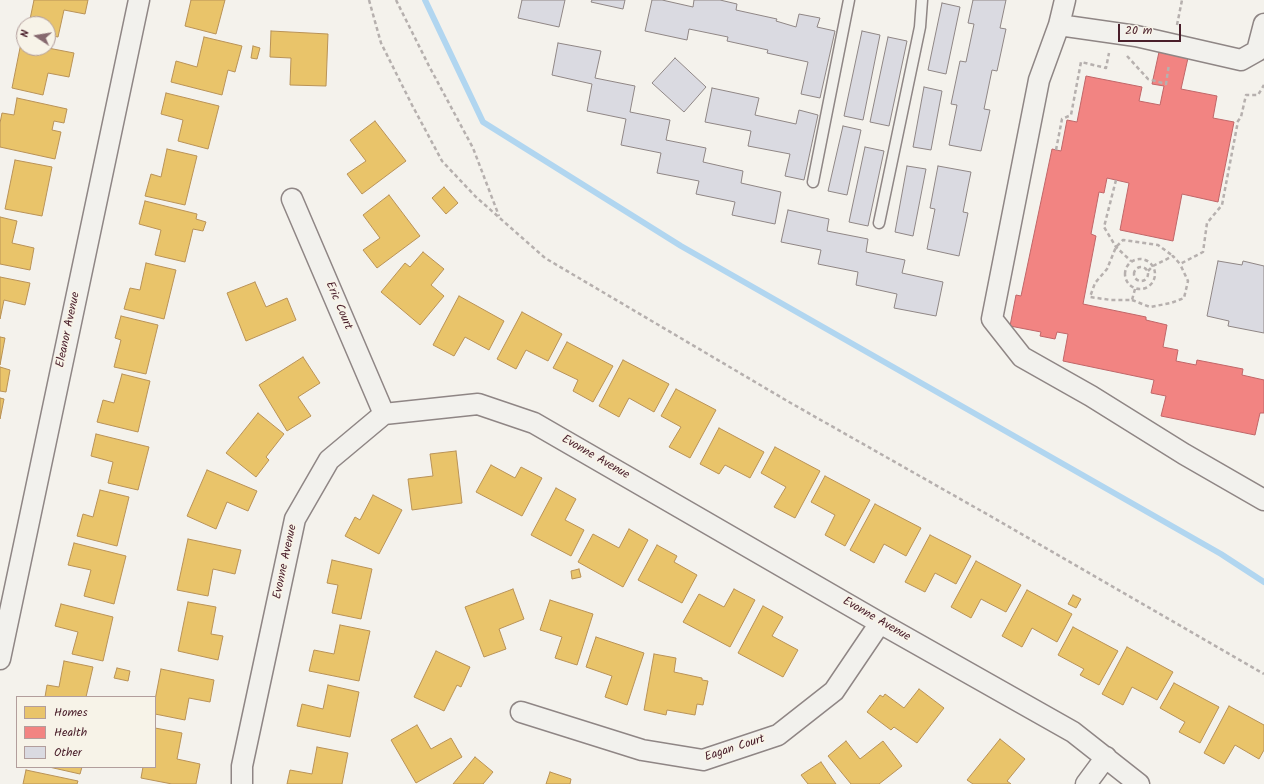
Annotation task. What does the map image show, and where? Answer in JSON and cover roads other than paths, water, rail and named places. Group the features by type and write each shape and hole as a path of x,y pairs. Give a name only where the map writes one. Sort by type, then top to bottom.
{"street":[{"name":"Eleanor Avenue","path":"0,659 138,0"},
{"path":"1065,0 1059,25 1039,80 992,319 1022,357 1091,396 1184,454 1264,500"},
{"path":"1059,25 1136,36 1241,60 1257,51 1264,24"},
{"name":"Eric Court","path":"292,199 384,414"},
{"name":"Evonne Avenue","path":"242,784 242,766 295,519 329,460 384,414 478,404 534,423 880,623 1073,732 1106,756 1139,784"},
{"name":"Eagan Court","path":"522,712 642,750 703,760 778,735 834,691 880,623"},
{"path":"1086,784 1106,756"}],"lane":[{"path":"813,182 849,0"},
{"path":"879,223 920,27 922,0"}],"waterway":[{"path":"425,0 483,122 681,246 1221,554 1264,582"}]}
